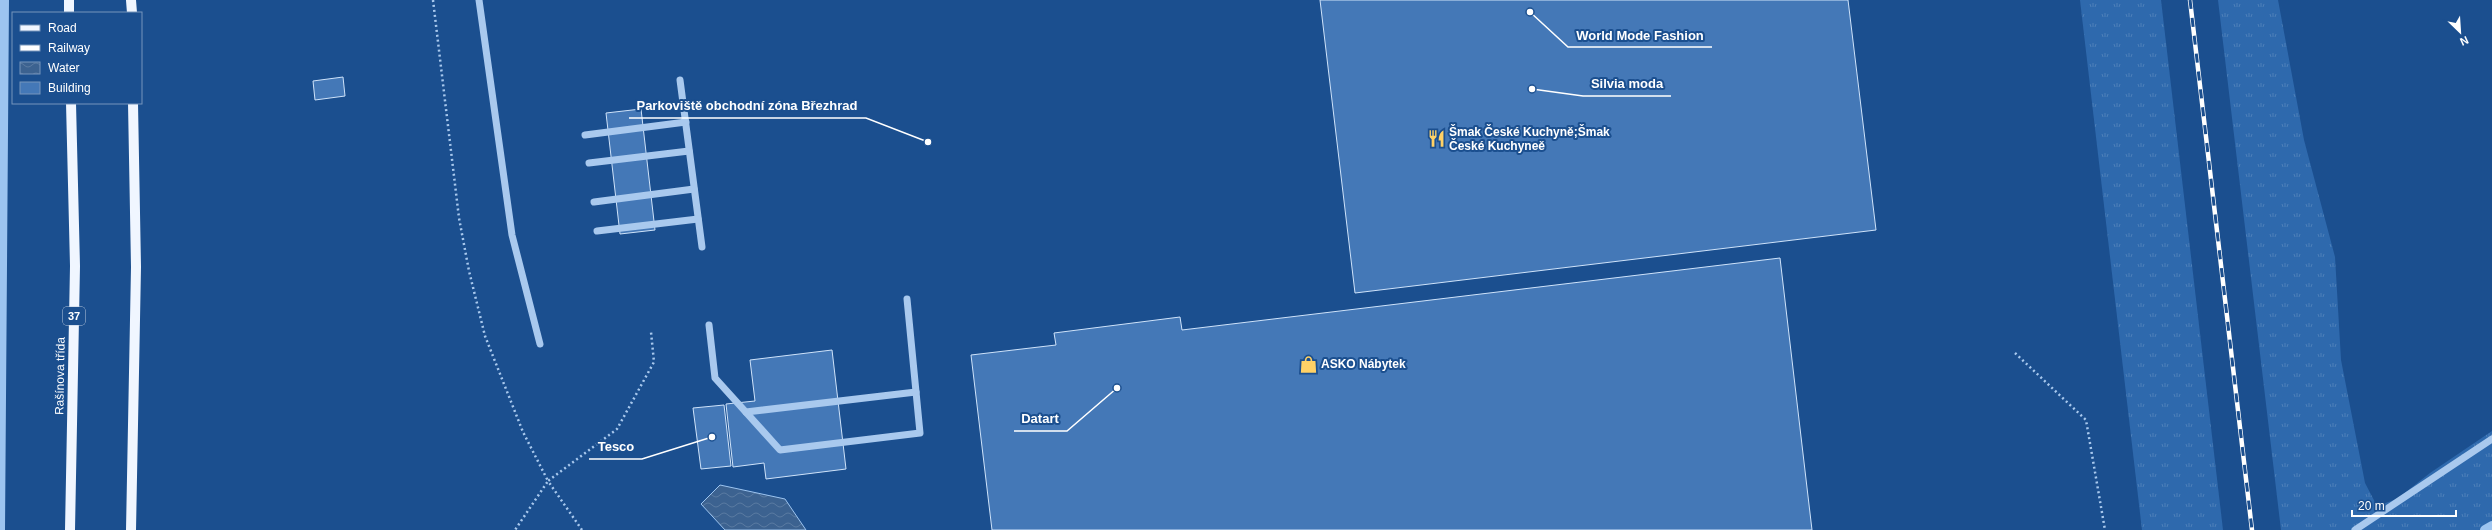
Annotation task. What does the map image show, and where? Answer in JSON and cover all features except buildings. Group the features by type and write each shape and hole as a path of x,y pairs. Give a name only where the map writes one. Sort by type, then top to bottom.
{"main road":[{"path":"69,0 69,12"},
{"path":"131,0 132,12"},
{"name":"Rašínova třída","path":"70,530 75,266 71,104"},
{"path":"132,530 136,267 133,104"}],"street":[{"path":"479,0 512,235 540,344"},
{"path":"680,80 702,247"},
{"path":"585,135 686,122"},
{"path":"589,163 689,151"},
{"path":"594,202 694,189"},
{"path":"597,231 698,219"},
{"path":"709,325 715,378 780,450 920,433 907,299"},
{"path":"746,412 916,392"},
{"path":"2355,530 2492,440"}],"path":[{"path":"433,0 459,218 468,271 488,344 523,432 548,482 582,530"},
{"path":"515,530 548,482 617,429 654,362 651,332"},
{"path":"2015,353 2086,420 2105,530"}],"green space":[{"path":"2080,0 2161,0 2223,530 2142,530"},
{"path":"2218,0 2278,0 2304,140 2335,257 2341,360 2365,483 2377,506 2397,499 2430,473 2492,431 2492,530 2281,530"}],"water":[{"path":"720,485 785,499 806,530 725,530 701,504"}],"waterway":[{"path":"0,530 4,0"},
{"path":"2485,530 2492,526"}],"railway":[{"path":"2190,0 2252,530"}],"place":[{"name":"World Mode Fashion","path":"1530,12"},
{"name":"Silvia moda","path":"1532,89"},
{"name":"Šmak České Kuchyně;Šmak České Kuchyneě","path":"1436,139"},
{"name":"Parkoviště obchodní zóna Březhrad","path":"928,142"},
{"name":"ASKO Nábytek","path":"1308,364"},
{"name":"Datart","path":"1117,388"},
{"name":"Tesco","path":"712,437"}]}
